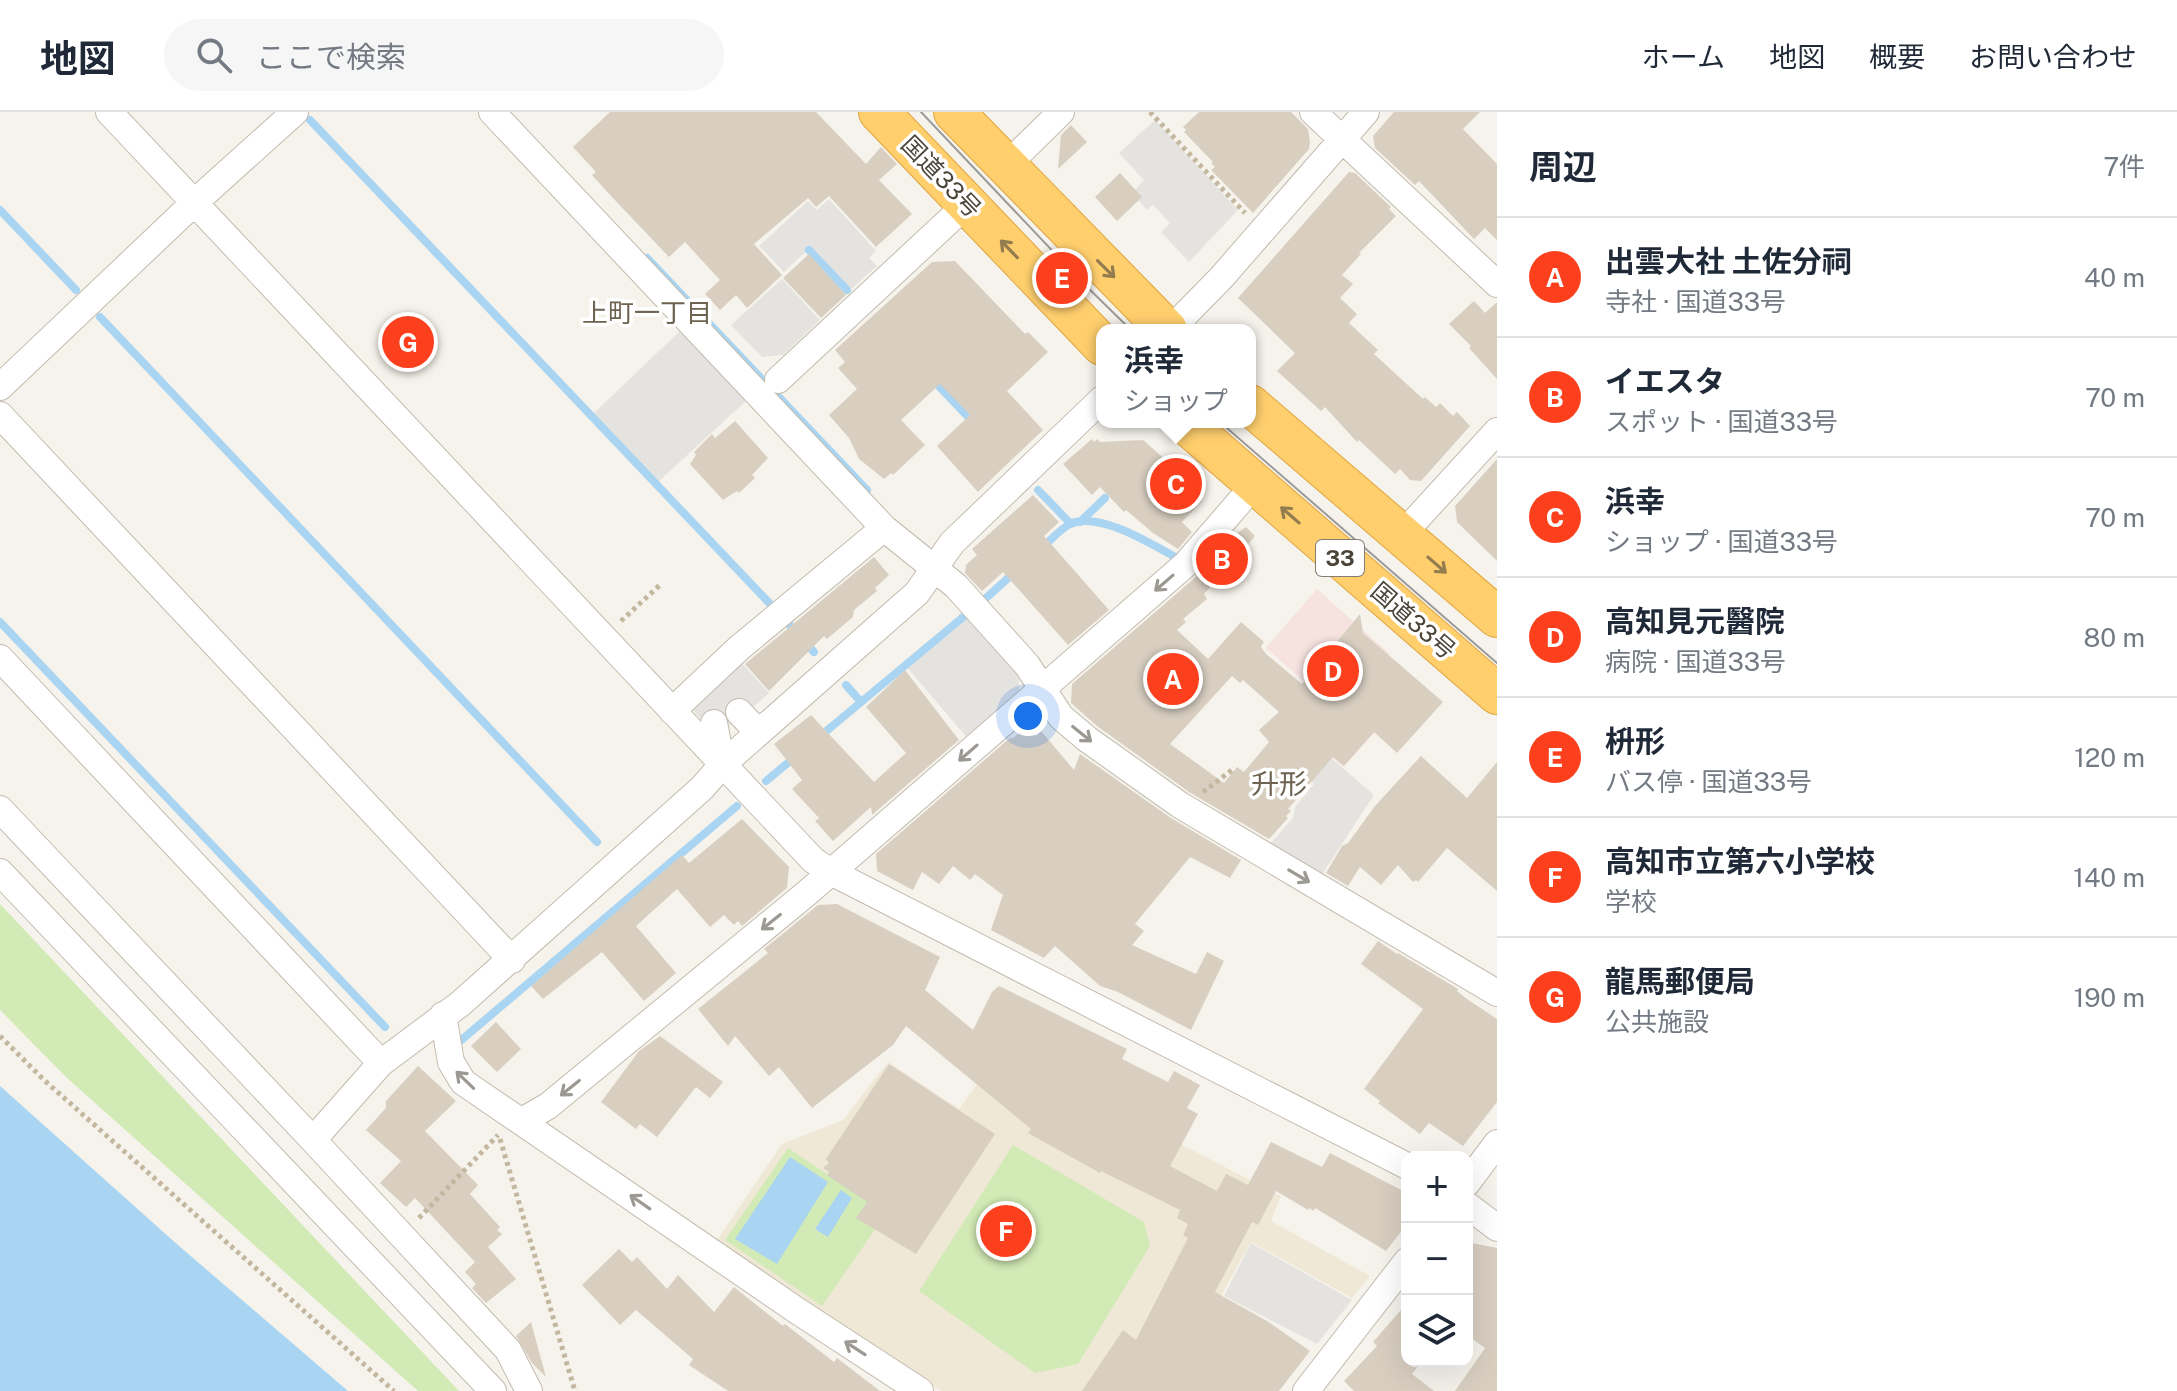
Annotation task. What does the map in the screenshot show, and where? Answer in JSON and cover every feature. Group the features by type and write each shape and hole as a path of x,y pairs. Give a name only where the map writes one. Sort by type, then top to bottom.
{"highway":[{"name":"国道33号","path":"879,112 1096,339"},
{"path":"954,112 1162,324"},
{"name":"33","path":"1256,410 1497,617"},
{"name":"国道33号","path":"1191,428 1497,694"}],"street":[{"path":"109,112 813,860 829,871 1401,1163"},
{"path":"0,387 295,112"},
{"path":"492,112 734,378 884,528 956,586 1027,665 1061,717 1180,805 1497,993"},
{"path":"1006,166 1061,112"},
{"path":"1313,112 1497,284"},
{"path":"1174,324 1221,278 1366,112"},
{"path":"778,380 802,346 875,278 967,204"},
{"path":"313,1140 381,1063 460,1004 512,960 702,788 758,732 917,593 952,543 1096,405"},
{"path":"0,415 512,960"},
{"path":"1402,535 1497,431"},
{"path":"522,1121 548,1106 807,893 1044,689 1186,564 1255,484"},
{"path":"672,711 739,648 884,528"},
{"path":"0,658 381,1063"},
{"path":"739,712 758,732"},
{"path":"714,723 722,765"},
{"path":"0,809 508,1350 529,1391"},
{"path":"0,872 493,1391"},
{"path":"443,1015 446,1042 456,1074 463,1082 920,1391"},
{"path":"1473,1175 1497,1143"},
{"path":"1473,1210 1497,1228"},
{"path":"1306,1391 1401,1269"}],"path":[{"path":"1150,112 1246,214"},
{"path":"612,630 661,584"},
{"path":"0,1036 45,1081 394,1391"},
{"path":"402,1235 499,1135 522,1121"},
{"path":"499,1135 575,1391"}],"shaded area":[{"path":"1155,120 1238,210 1189,262 1161,232 1170,223 1153,205 1147,210 1132,193 1144,180 1119,153"},
{"path":"829,199 876,251 869,258 877,266 851,289 811,247 784,272 759,246 808,201 817,210"},
{"path":"782,279 820,320 783,355 762,357 731,325"},
{"path":"681,330 746,401 658,482 594,413"},
{"path":"1317,589 1389,653 1348,701 1379,728 1343,767 1315,742 1314,690 1266,648"},
{"path":"967,615 1019,674 1019,697 969,740 905,665"},
{"path":"737,658 769,693 733,725 707,725 688,705"},
{"path":"1314,743 1374,795 1321,876 1269,845 1293,818 1295,807 1314,784 1294,766"},
{"path":"1006,1054 1281,1196 1271,1221 1370,1276 1352,1298 1251,1242 1168,1391 941,1391 714,1245 782,1144 843,1120 888,1062 959,1109 978,1083"},
{"path":"1251,1243 1352,1300 1317,1344 1224,1296"}],"green space":[{"path":"0,904 459,1391 418,1391 67,1078 0,1010"},
{"path":"1013,1145 1144,1222 1150,1246 1078,1364 1035,1373 919,1291"},
{"path":"788,1148 884,1212 906,1234 899,1244 876,1228 822,1306 725,1240"}],"water":[{"path":"0,1086 179,1246 348,1391 0,1391"},
{"path":"790,1157 828,1182 777,1264 735,1239"},
{"path":"841,1190 852,1198 828,1237 815,1229"}],"building":[{"path":"610,112 816,112 866,164 881,147 897,164 879,180 912,214 876,247 829,196 816,207 808,198 754,244 782,275 747,308 736,295 720,310 705,294 720,280 685,242 669,257 592,175 596,172 573,147"},
{"path":"1199,112 1291,112 1308,129 1309,149 1253,213 1211,170 1215,167 1213,162 1184,132 1183,127"},
{"path":"1394,112 1480,112 1463,129 1497,164 1497,240 1485,228 1474,239 1419,181 1415,185 1375,148 1373,136"},
{"path":"1071,125 1087,142 1058,169 1061,135"},
{"path":"1349,172 1355,173 1391,207 1389,209 1396,216 1342,275 1353,284 1340,298 1357,314 1349,323 1378,350 1374,354 1423,399 1425,397 1436,407 1440,403 1453,416 1457,412 1470,426 1421,481 1410,480 1400,469 1395,474 1359,440 1357,442 1325,407 1321,411 1277,371 1295,353 1238,298"},
{"path":"1120,173 1142,197 1117,221 1095,197"},
{"path":"809,254 846,295 821,318 783,278"},
{"path":"955,261 1025,334 1028,332 1048,352 1007,391 1043,430 978,492 937,446 970,415 940,384 901,420 925,445 893,475 891,473 884,479 859,459 849,438 829,415 857,389 838,368 845,362 835,350 932,262"},
{"path":"1474,301 1485,313 1497,302 1497,379 1449,324"},
{"path":"735,421 768,458 752,475 755,478 739,493 737,491 723,500 690,464 696,455 694,452 712,434 715,438"},
{"path":"1092,439 1094,442 1097,439 1100,442 1143,440 1202,492 1202,501 1182,522 1192,532 1178,549 1126,510 1124,512 1100,487 1092,495 1063,464"},
{"path":"1497,459 1497,561 1457,522 1455,506"},
{"path":"1033,495 1059,522 1044,536 1109,610 1068,645 1003,572 982,591 965,573 966,565 977,555 972,549"},
{"path":"1246,527 1255,536 1230,565 1240,574 1233,583 1221,575 1204,594 1207,599 1183,619 1186,622 1177,630 1208,659 1241,622 1264,642 1261,647 1266,654 1302,684 1360,614 1363,633 1443,702 1397,753 1374,732 1344,766 1333,757 1288,809 1291,811 1286,816 1288,818 1269,839 1189,792 1097,726 1071,703 1072,684 1197,576 1228,540","holes":["1232,676 1240,683 1243,680 1279,712 1259,730 1269,742 1244,772 1237,767 1224,783 1170,744"]},
{"path":"874,557 889,575 875,588 877,591 854,610 853,617 827,639 824,636 769,691 745,664"},
{"path":"905,670 959,740 872,815 871,807 833,841 815,821 819,818 792,789 802,780 774,744 811,715 874,782 906,753 866,707"},
{"path":"1027,726 1036,736 1041,731 1074,770 1080,754 1171,818 1241,860 1230,878 1190,857 1135,924 1144,931 1132,945 1196,974 1207,952 1224,961 1191,1030 1118,992 1100,986 1055,946 1044,958 991,930 1003,895 975,874 970,880 953,866 939,884 922,872 913,890 877,871 876,854"},
{"path":"1421,756 1467,798 1497,762 1497,891 1447,848 1418,882 1413,882 1398,865 1381,885 1360,867 1348,886 1326,873 1342,846 1348,843 1375,806"},
{"path":"742,819 789,867 787,888 742,926 738,921 734,925 724,915 710,927 677,889 636,926 676,973 644,1001 602,952 543,999 531,986 682,855 689,863"},
{"path":"837,904 940,957 925,990 973,1030 992,992 999,986 1127,1049 1122,1059 1168,1082 1174,1071 1200,1085 1187,1108 1198,1114 1170,1166 1217,1191 1226,1174 1248,1185 1271,1142 1322,1167 1330,1153 1401,1190 1401,1232 1386,1251 1315,1208 1314,1211 1308,1210 1276,1191 1258,1225 1252,1222 1215,1292 1267,1321 1310,1351 1279,1391 1082,1391 1123,1330 1136,1340 1188,1238 1183,1235 1188,1224 1177,1218 1180,1210 1100,1173 1028,1133 1031,1129 906,1026 893,1045 812,1108 779,1067 769,1076 735,1036 728,1046 698,1009 768,953 764,949 818,905"},
{"path":"1378,941 1458,989 1467,999 1497,1019 1497,1102 1463,1146 1429,1123 1420,1134 1364,1089 1423,1009 1361,964"},
{"path":"496,1022 521,1049 497,1072 471,1046"},
{"path":"660,1036 723,1082 710,1098 696,1087 657,1137 640,1124 636,1129 601,1102 639,1051"},
{"path":"889,1064 995,1134 916,1254 856,1218 867,1202 827,1175 829,1172 823,1168"},
{"path":"418,1066 456,1101 425,1131 478,1185 470,1194 500,1227 497,1230 502,1234 488,1247 516,1279 486,1303 472,1288 476,1284 465,1272 475,1262 415,1198 406,1207 380,1183 401,1161 366,1130 386,1108 386,1101"},
{"path":"1473,1243 1497,1248 1497,1391 1455,1391 1485,1348 1473,1339"},
{"path":"619,1249 632,1262 637,1257 667,1289 678,1275 714,1312 734,1287 783,1326 785,1324 834,1362 837,1358 880,1391 728,1391 689,1365 693,1359 636,1310 620,1325 582,1285"},
{"path":"1401,1310 1401,1367 1417,1367 1412,1374 1434,1391 1354,1391 1344,1381 1377,1346 1373,1342"},
{"path":"531,1322 546,1377 532,1363 516,1336"}],"waterway":[{"path":"310,120 774,608"},
{"path":"0,210 76,290"},
{"path":"809,250 847,290"},
{"path":"647,258 867,490"},
{"path":"100,317 597,842"},
{"path":"931,378 974,423"},
{"path":"1038,490 1071,524"},
{"path":"1080,522 1105,498"},
{"path":"1041,549 1070,524 1082,521 1110,525 1175,557"},
{"path":"985,599 1016,571"},
{"path":"818,738 968,613"},
{"path":"0,622 385,1027"},
{"path":"787,622 814,652"},
{"path":"846,685 861,702"},
{"path":"766,781 795,757"},
{"path":"459,1042 737,806"}],"tram line":[{"path":"921,112 1125,324"},
{"path":"1227,428 1497,663"}],"place":[{"name":"枡形","path":"1062,278"},
{"name":"龍馬郵便局","path":"408,342"},
{"name":"浜幸","path":"1176,484"},
{"name":"イエスタ","path":"1222,559"},
{"name":"高知見元醫院","path":"1333,671"},
{"name":"出雲大社 土佐分祠","path":"1173,679"},
{"name":"高知市立第六小学校","path":"1006,1231"}],"district":[{"name":"上町一丁目","path":"647,313"},
{"name":"升形","path":"1279,784"}]}
